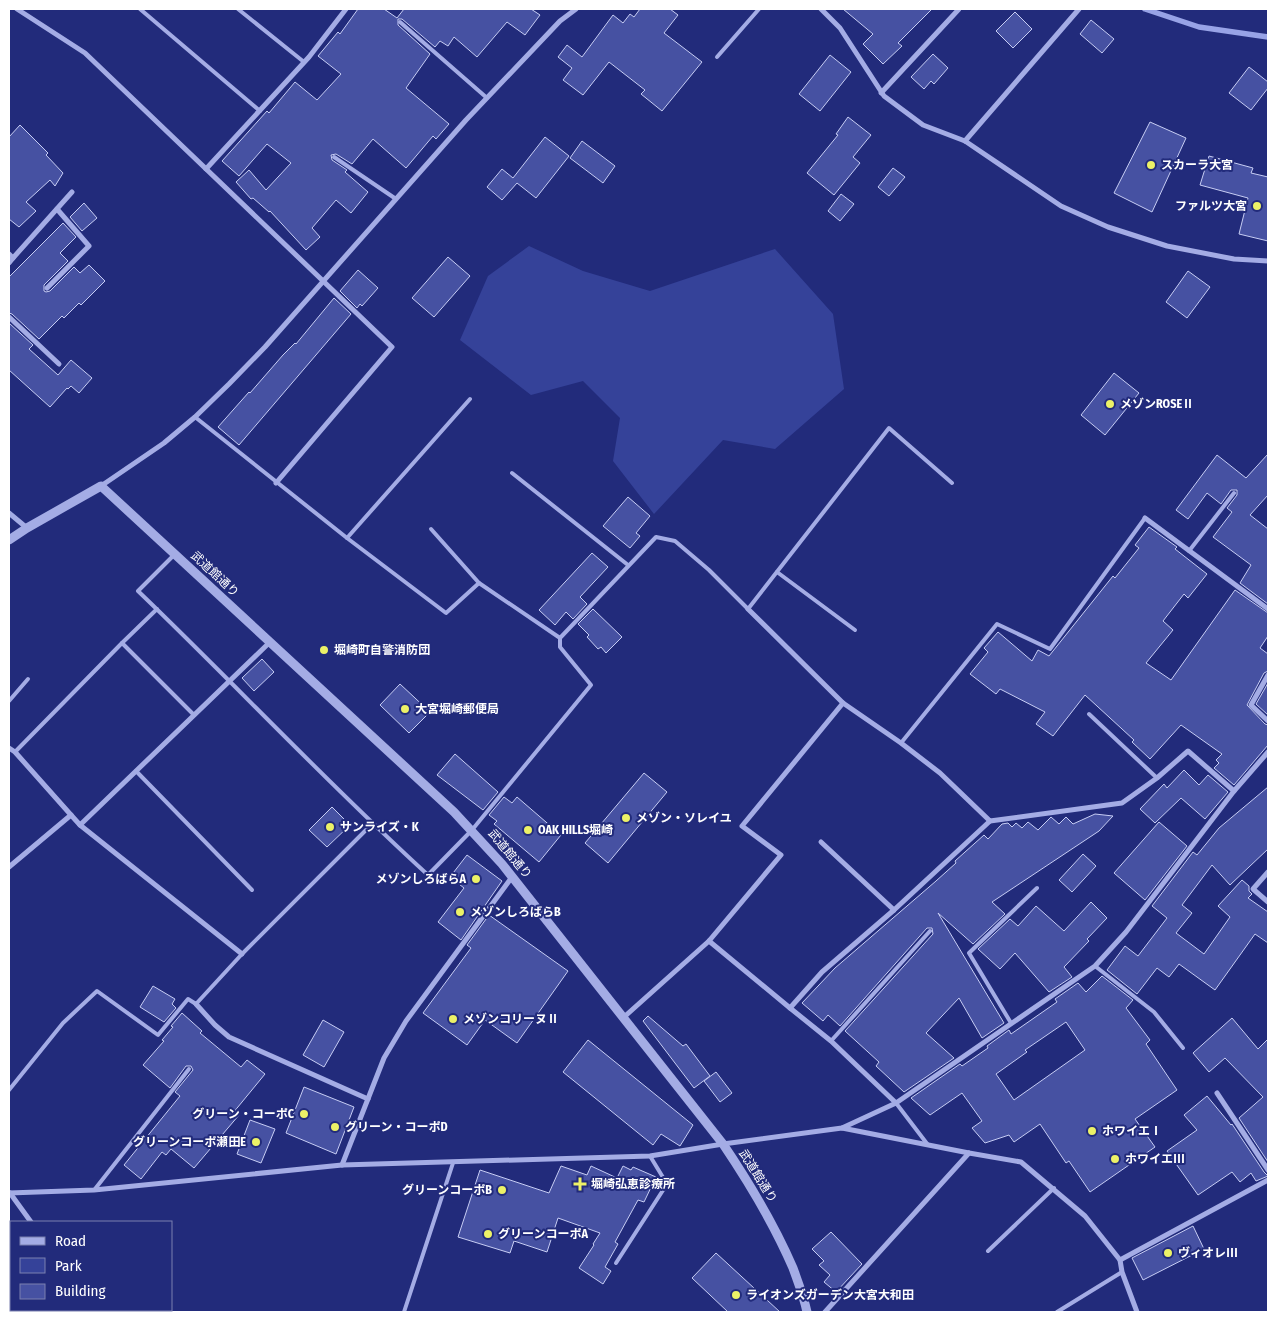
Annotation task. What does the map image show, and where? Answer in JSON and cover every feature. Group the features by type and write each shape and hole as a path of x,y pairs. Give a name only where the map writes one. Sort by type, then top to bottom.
{"street":[{"path":"17,9 85,53 392,347 276,483"},
{"path":"206,169 304,62 346,9"},
{"path":"9,540 137,463 195,417 265,347 487,98 560,22 576,9"},
{"path":"821,9 840,28 884,96 923,125 965,141 1061,206 1108,227 1167,246 1234,259 1268,261"},
{"path":"881,92 959,9"},
{"path":"965,141 1079,9"},
{"path":"9,263 11,256 72,192"},
{"path":"47,288 89,246 57,209"},
{"path":"9,317 59,364"},
{"name":"武道館通り","path":"101,486 472,830 512,876 723,1144 750,1185 782,1243 808,1312"},
{"path":"9,513 27,528"},
{"path":"1145,518 1268,609"},
{"path":"748,609 843,703 901,743 940,773 990,821"},
{"path":"80,825 270,642"},
{"path":"1268,675 1251,705 1268,721"},
{"path":"624,1017 709,942 781,855 742,826 843,703"},
{"path":"9,748 15,752 80,825 242,954"},
{"path":"790,1008 822,972 894,910 990,821 1122,803 1157,778 1188,751 1234,791"},
{"path":"9,1193 94,1190 342,1165 650,1156 842,1128 896,1104 1096,966 1126,932 1234,791 1268,752"},
{"path":"9,867 71,815"},
{"path":"821,842 894,910"},
{"path":"1268,872 1253,889 1268,902"},
{"path":"342,1165 384,1058 406,1021 512,876"},
{"path":"709,942 831,1041 896,1104"},
{"path":"196,1004 229,1037 368,1099"},
{"path":"1217,1093 1268,1170"},
{"path":"842,1128 1021,1162 1085,1216 1120,1260 1122,1272 1137,1312"},
{"path":"825,1312 969,1153"},
{"path":"1120,1260 1268,1180"},
{"path":"9,1193 30,1221"}],"lane":[{"path":"140,9 260,111"},
{"path":"238,9 304,62"},
{"path":"717,57 759,9"},
{"path":"400,22 487,98"},
{"path":"334,157 396,199"},
{"path":"347,538 470,399"},
{"path":"195,417 276,483 446,613 479,584"},
{"path":"175,554 138,591 230,680 372,824 428,876 472,830 591,685 560,647 560,638 656,537 675,541 709,570 748,609 890,428 952,483"},
{"path":"512,473 628,565"},
{"path":"1189,551 1234,493"},
{"path":"901,743 997,624 1050,649 1145,518"},
{"path":"431,529 479,584 560,638"},
{"path":"776,572 855,630"},
{"path":"15,752 157,609"},
{"path":"122,643 194,714"},
{"path":"9,701 28,679"},
{"path":"1089,714 1157,778"},
{"path":"136,771 252,890"},
{"path":"9,1090 63,1022 97,991 158,1036 188,999 196,1004 242,954 372,824"},
{"path":"1011,1023 969,953 1037,888"},
{"path":"831,1041 930,931"},
{"path":"1096,966 1154,1012 1183,1048"},
{"path":"94,1190 189,1069"},
{"path":"896,1104 928,1145"},
{"path":"616,1263 667,1184 650,1156"},
{"path":"404,1312 453,1163"},
{"path":"988,1251 1054,1188"},
{"path":"1056,1312 1122,1272"}],"green space":[{"path":"529,246 583,271 650,291 775,249 833,314 844,389 775,449 723,440 654,514 613,461 620,418 583,381 531,395 460,340 488,276"}],"building":[{"path":"358,9 384,9 397,18 404,9 531,9 540,15 525,35 507,22 477,57 454,37 448,46 440,41 435,47 402,19 398,19 398,25 430,54 406,88 449,124 436,139 433,136 406,168 373,139 352,164 336,154 331,155 332,160 347,170 345,172 368,192 351,213 336,200 312,228 320,237 306,250 270,211 253,198 251,199 236,182 249,170 266,190 291,163 267,144 239,176 222,161 267,111 269,113 295,82 317,100 341,74 318,56 338,32 340,34"},
{"path":"640,9 670,9 678,15 664,33 702,62 662,111 641,94 645,90 609,62 583,95 563,80 572,68 558,57 567,45 582,57 613,15 623,23 630,14 634,17"},
{"path":"843,9 932,9 898,43 902,46 883,64 863,44 873,34"},
{"path":"1015,12 1032,29 1013,48 996,31"},
{"path":"1091,20 1114,39 1102,53 1080,34"},
{"path":"933,54 948,68 934,84 931,81 924,89 911,77"},
{"path":"830,55 851,72 820,111 799,94"},
{"path":"1249,67 1268,82 1268,88 1251,110 1229,93"},
{"path":"848,117 871,135 853,157 860,163 834,195 807,173 838,135 836,134"},
{"name":"スカーラ大宮","path":"1150,122 1186,138 1152,212 1114,193"},
{"path":"20,125 48,153 46,155 63,173 55,186 50,180 26,202 36,211 19,227 9,219 9,137"},
{"path":"545,137 569,156 536,198 517,183 502,200 487,187 502,169 513,178"},
{"path":"582,141 615,166 603,183 570,158"},
{"path":"1209,156 1253,168 1251,173 1268,177 1268,241 1239,234 1248,198 1200,185"},
{"path":"893,168 905,177 889,196 878,187"},
{"path":"841,194 854,204 840,221 828,211"},
{"path":"84,203 97,218 82,231 70,217"},
{"path":"63,223 76,237 60,253 68,261 44,285 44,291 50,291 74,267 80,273 89,265 105,281 81,305 79,303 64,318 62,316 39,339 9,313 9,277"},
{"path":"448,257 470,276 434,317 412,298"},
{"path":"358,270 378,288 362,306 360,304 357,308 340,291"},
{"path":"1188,271 1210,287 1187,318 1166,302"},
{"path":"334,298 351,314 239,445 218,427 283,355 296,344"},
{"path":"9,323 33,345 29,349 58,375 71,360 92,378 79,393 71,386 67,388 50,407 9,370"},
{"name":"メゾンROSEⅡ","path":"1114,373 1139,393 1105,435 1081,415"},
{"path":"1268,454 1268,495 1250,515 1268,529 1268,604 1240,583 1251,565 1213,537 1232,512 1227,508 1237,495 1237,490 1231,490 1221,504 1207,493 1188,519 1176,510 1217,455 1246,478"},
{"path":"628,497 650,516 636,533 640,536 630,548 603,526"},
{"path":"1149,527 1177,547 1175,549 1207,574 1188,598 1184,594 1163,621 1173,630 1146,663 1171,680 1235,590 1268,613 1268,636 1260,648 1268,654 1268,671 1264,673 1247,705 1268,725 1268,745 1234,785 1214,768 1219,763 1216,760 1222,754 1181,725 1150,759 1132,742 1134,740 1085,695 1053,736 1036,724 1045,712 1000,689 996,694 970,674 988,652 984,648 998,632 1032,661 1038,650 1049,656 1113,576 1115,578 1139,548 1135,545"},
{"path":"592,553 608,567 580,597 587,604 573,619 566,612 555,625 539,610"},
{"path":"593,609 622,637 606,653 601,647 598,649 587,637 589,635 578,624"},
{"path":"262,659 274,672 254,691 242,678"},
{"path":"1268,683 1268,715 1256,704"},
{"path":"400,684 430,712 409,733 380,705"},
{"path":"455,754 498,792 483,810 437,775"},
{"path":"1184,770 1199,785 1208,775 1228,792 1205,819 1181,798 1155,823 1140,809 1164,784 1167,788"},
{"name":"メゾン・ソレイユ","path":"644,773 667,792 608,863 585,843"},
{"path":"1268,787 1268,849 1230,885 1212,865 1182,905 1192,913 1176,933 1204,954 1230,917 1218,906 1242,880 1249,886 1249,891 1252,894 1248,898 1268,912 1268,943 1255,934 1215,990 1179,964 1169,977 1157,968 1137,994 1107,970 1125,946 1138,956 1167,918 1152,906 1193,852 1197,855 1219,828"},
{"name":"OAK HILLS堀崎","path":"504,797 512,803 517,797 561,835 539,862 494,824 497,821 489,815"},
{"name":"サンライズ・K","path":"332,807 350,825 327,847 309,830"},
{"path":"1095,814 1113,816 1099,831 992,902 1005,914 973,944 938,913 1004,1023 982,1038 959,998 926,1033 954,1058 904,1092 876,1066 879,1062 845,1031 933,934 932,928 927,928 840,1026 828,1015 823,1021 802,1003 835,968 936,881 984,835 988,839 1002,824 1008,823 1012,827 1016,823 1022,828 1028,822 1038,830 1051,817 1059,824 1066,817 1073,824"},
{"path":"1159,822 1187,846 1145,900 1114,873"},
{"path":"1083,854 1096,866 1072,892 1059,880"},
{"path":"467,855 502,881 461,940 438,922 464,888 450,877"},
{"path":"1091,902 1107,918 1087,939 1089,941 1064,967 1072,977 1049,992 1015,953 1000,969 978,949 1010,919 1018,926 1036,906 1064,931"},
{"path":"489,915 568,971 517,1043 485,1020 467,1045 423,1013 471,948 467,945"},
{"path":"1102,976 1133,1000 1126,1008 1150,1040 1146,1044 1177,1090 1135,1119 1155,1147 1090,1192 1069,1161 1066,1163 1040,1124 1014,1142 1009,1135 985,1143 972,1128 982,1121 962,1093 930,1115 911,1098 960,1064 962,1066 988,1048 987,1046 1009,1030 1011,1034 1057,1002 1055,999 1078,983 1086,992","holes":["1066,1022 1085,1050 1014,1100 996,1074 1027,1052 1025,1050"]},
{"path":"153,986 175,999 172,1004 176,1008 164,1022 140,1007"},
{"path":"182,1013 202,1031 200,1033 241,1067 247,1060 265,1074 233,1113 239,1115 194,1168 171,1149 166,1155 162,1152 141,1179 124,1165 180,1096 175,1092 193,1070 191,1066 186,1066 170,1088 143,1065 164,1041 162,1040"},
{"path":"648,1016 683,1046 686,1044 710,1076 694,1088 643,1021"},
{"path":"1232,1018 1258,1049 1268,1039 1268,1162 1239,1118 1263,1097 1225,1058 1209,1072 1193,1053"},
{"path":"323,1020 344,1032 324,1067 303,1055"},
{"path":"588,1040 693,1125 680,1146 661,1134 653,1145 563,1072"},
{"path":"716,1072 732,1093 720,1102 704,1081"},
{"path":"304,1087 354,1107 336,1154 286,1133"},
{"path":"1207,1096 1232,1124 1268,1176 1256,1181 1251,1173 1240,1182 1232,1172 1198,1195 1167,1151 1197,1130 1184,1115"},
{"name":"グリーンコーポ瀬田E","path":"250,1120 275,1129 261,1163 237,1154"},
{"path":"561,1166 587,1175 591,1166 617,1178 623,1166 631,1170 633,1167 656,1177 644,1202 638,1200 615,1242 618,1244 605,1267 611,1271 603,1284 579,1268 600,1233 558,1218 547,1252 514,1241 510,1253 458,1237 480,1170 549,1193"},
{"name":"ヴィオレⅢ","path":"1193,1226 1204,1249 1143,1280 1132,1258"},
{"path":"831,1232 862,1264 836,1292 824,1282 830,1275 819,1265 824,1261 812,1249"},
{"name":"ライオンズガーデン大宮大和田","path":"716,1253 780,1312 728,1312 692,1278"}],"waterway":[{"path":"1145,9 1199,27 1268,37"}],"place":[{"name":"スカーラ大宮","path":"1151,165"},
{"name":"ファルツ大宮","path":"1257,206"},
{"name":"メゾンROSEⅡ","path":"1110,404"},
{"name":"堀崎町自警消防団","path":"324,650"},
{"name":"大宮堀崎郵便局","path":"405,709"},
{"name":"メゾン・ソレイユ","path":"626,818"},
{"name":"サンライズ・K","path":"330,827"},
{"name":"OAK HILLS堀崎","path":"528,830"},
{"name":"メゾンしろばらA","path":"476,879"},
{"name":"メゾンしろばらB","path":"460,912"},
{"name":"メゾンコリーヌⅡ","path":"453,1019"},
{"name":"グリーン・コーポC","path":"304,1114"},
{"name":"グリーン・コーポD","path":"335,1127"},
{"name":"ホワイエⅠ","path":"1092,1131"},
{"name":"グリーンコーポ瀬田E","path":"256,1142"},
{"name":"ホワイエⅢ","path":"1115,1159"},
{"name":"堀崎弘恵診療所","path":"580,1184"},
{"name":"グリーンコーポB","path":"502,1190"},
{"name":"グリーンコーポA","path":"488,1234"},
{"name":"ヴィオレⅢ","path":"1168,1253"},
{"name":"ライオンズガーデン大宮大和田","path":"736,1295"}]}
